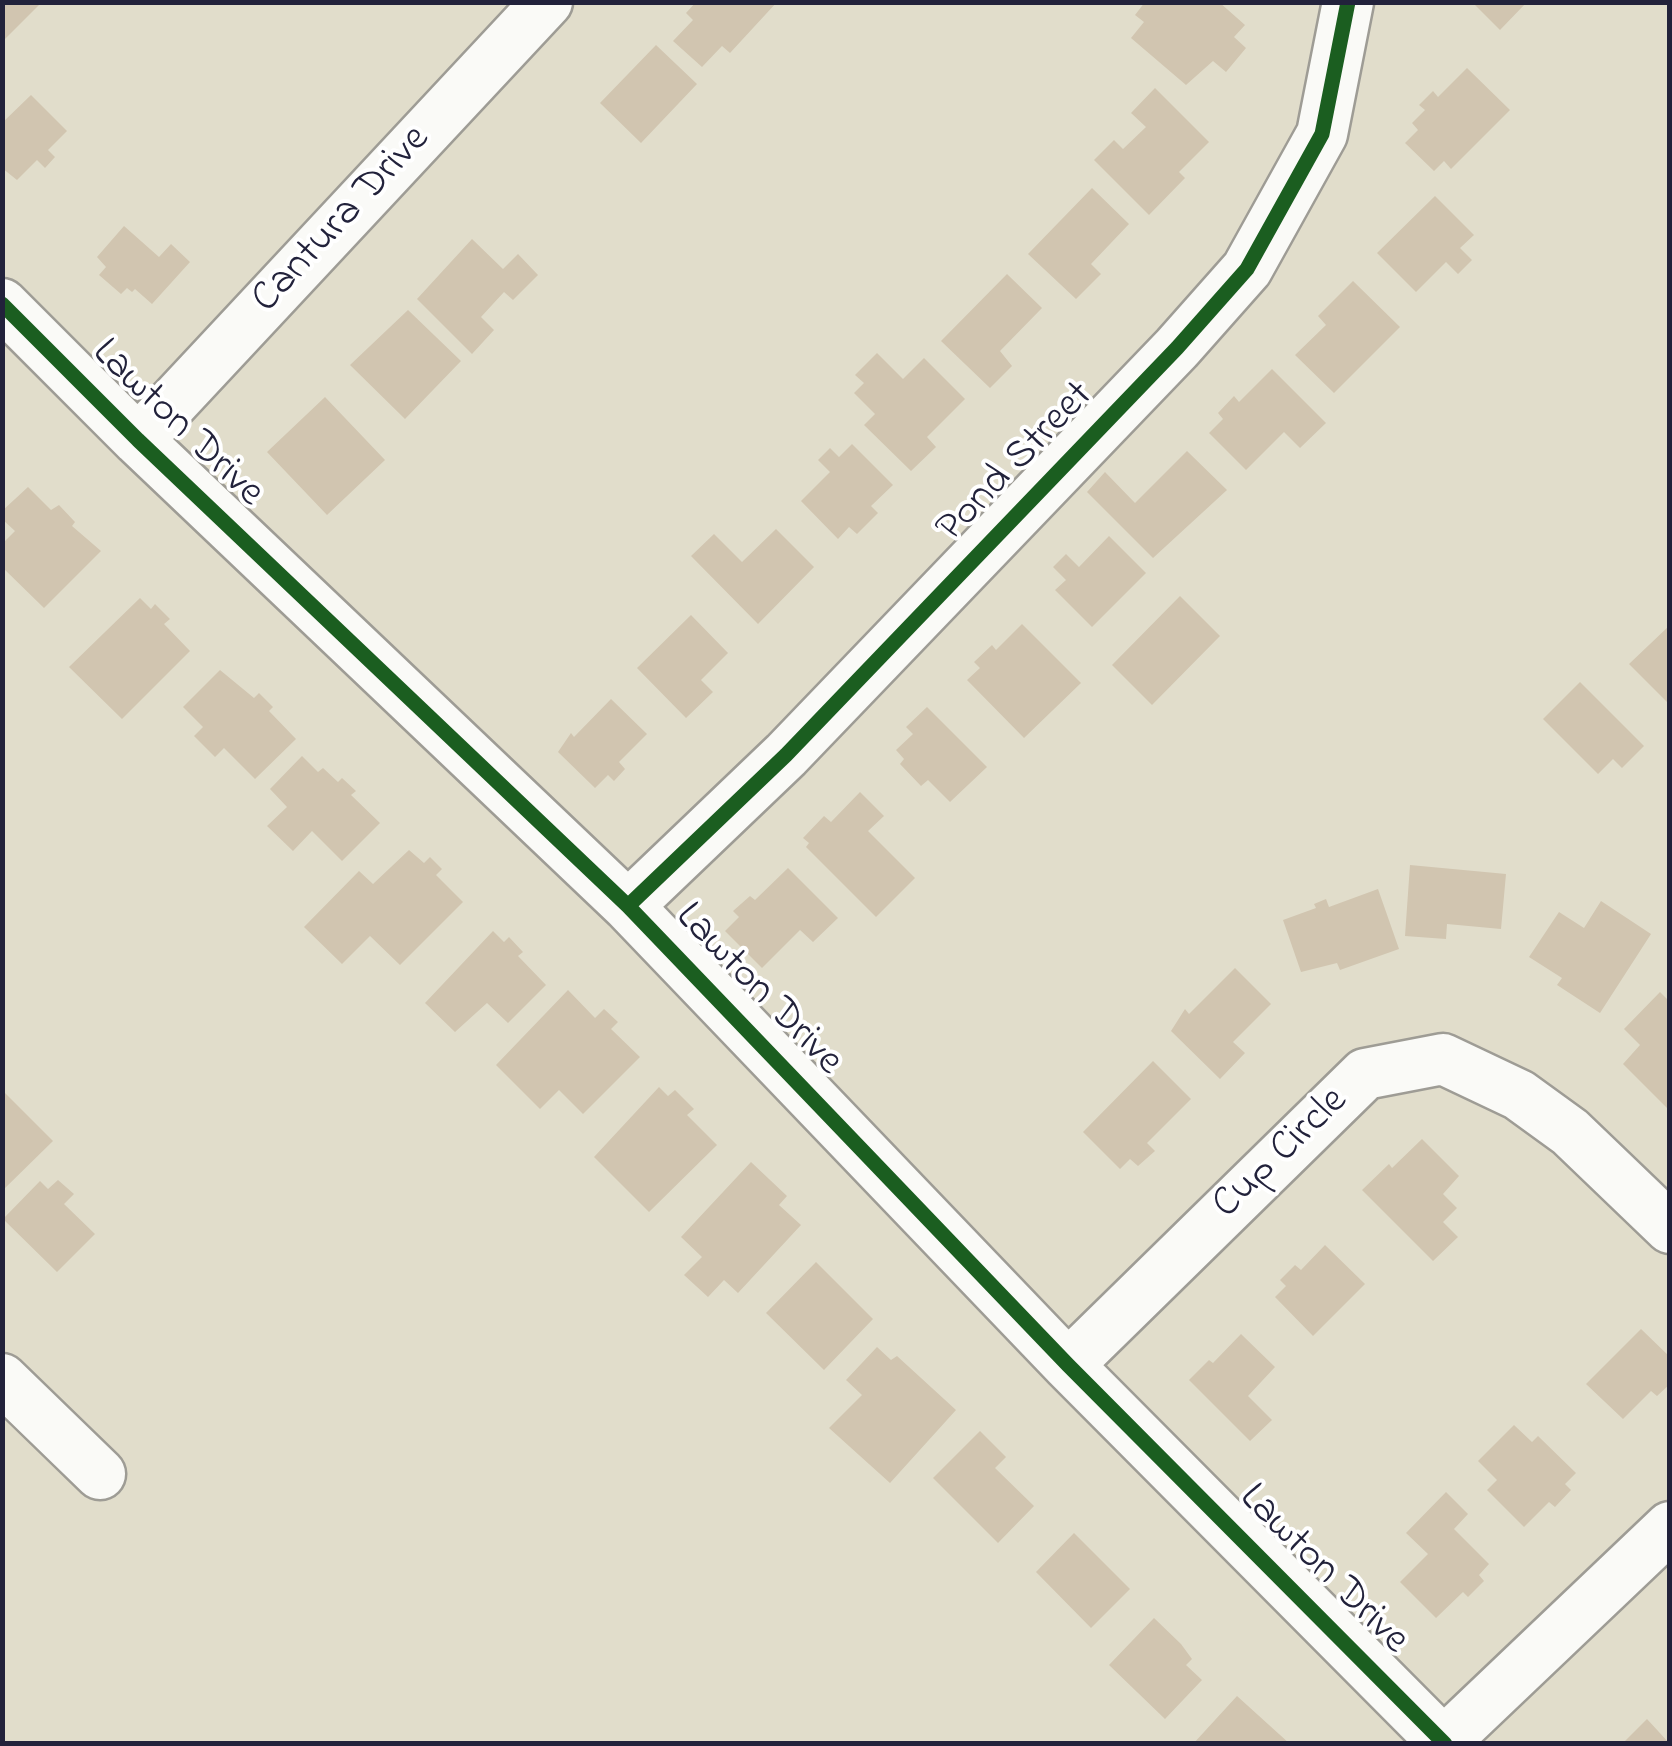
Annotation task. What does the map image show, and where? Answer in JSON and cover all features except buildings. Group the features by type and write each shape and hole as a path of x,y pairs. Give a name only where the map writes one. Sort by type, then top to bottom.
{"street":[{"name":"Cantura Drive","path":"138,440 547,2"},
{"name":"Pond Street","path":"628,906 786,755 1178,348 1247,268 1322,134 1348,2"},
{"name":"Lawton Drive","path":"2,304 138,440 628,906 1068,1365 1444,1743"},
{"name":"Cup Circle","path":"1068,1365 1365,1074 1444,1059 1519,1095 1570,1132 1670,1228"},
{"path":"2,1379 100,1474"},
{"path":"1444,1743 1670,1526"}],"cycle path":[{"path":"628,906 786,755 1177,348 1247,269 1322,134 1348,2"},
{"path":"2,304 138,440 628,906 1068,1365 1445,1744"}]}
